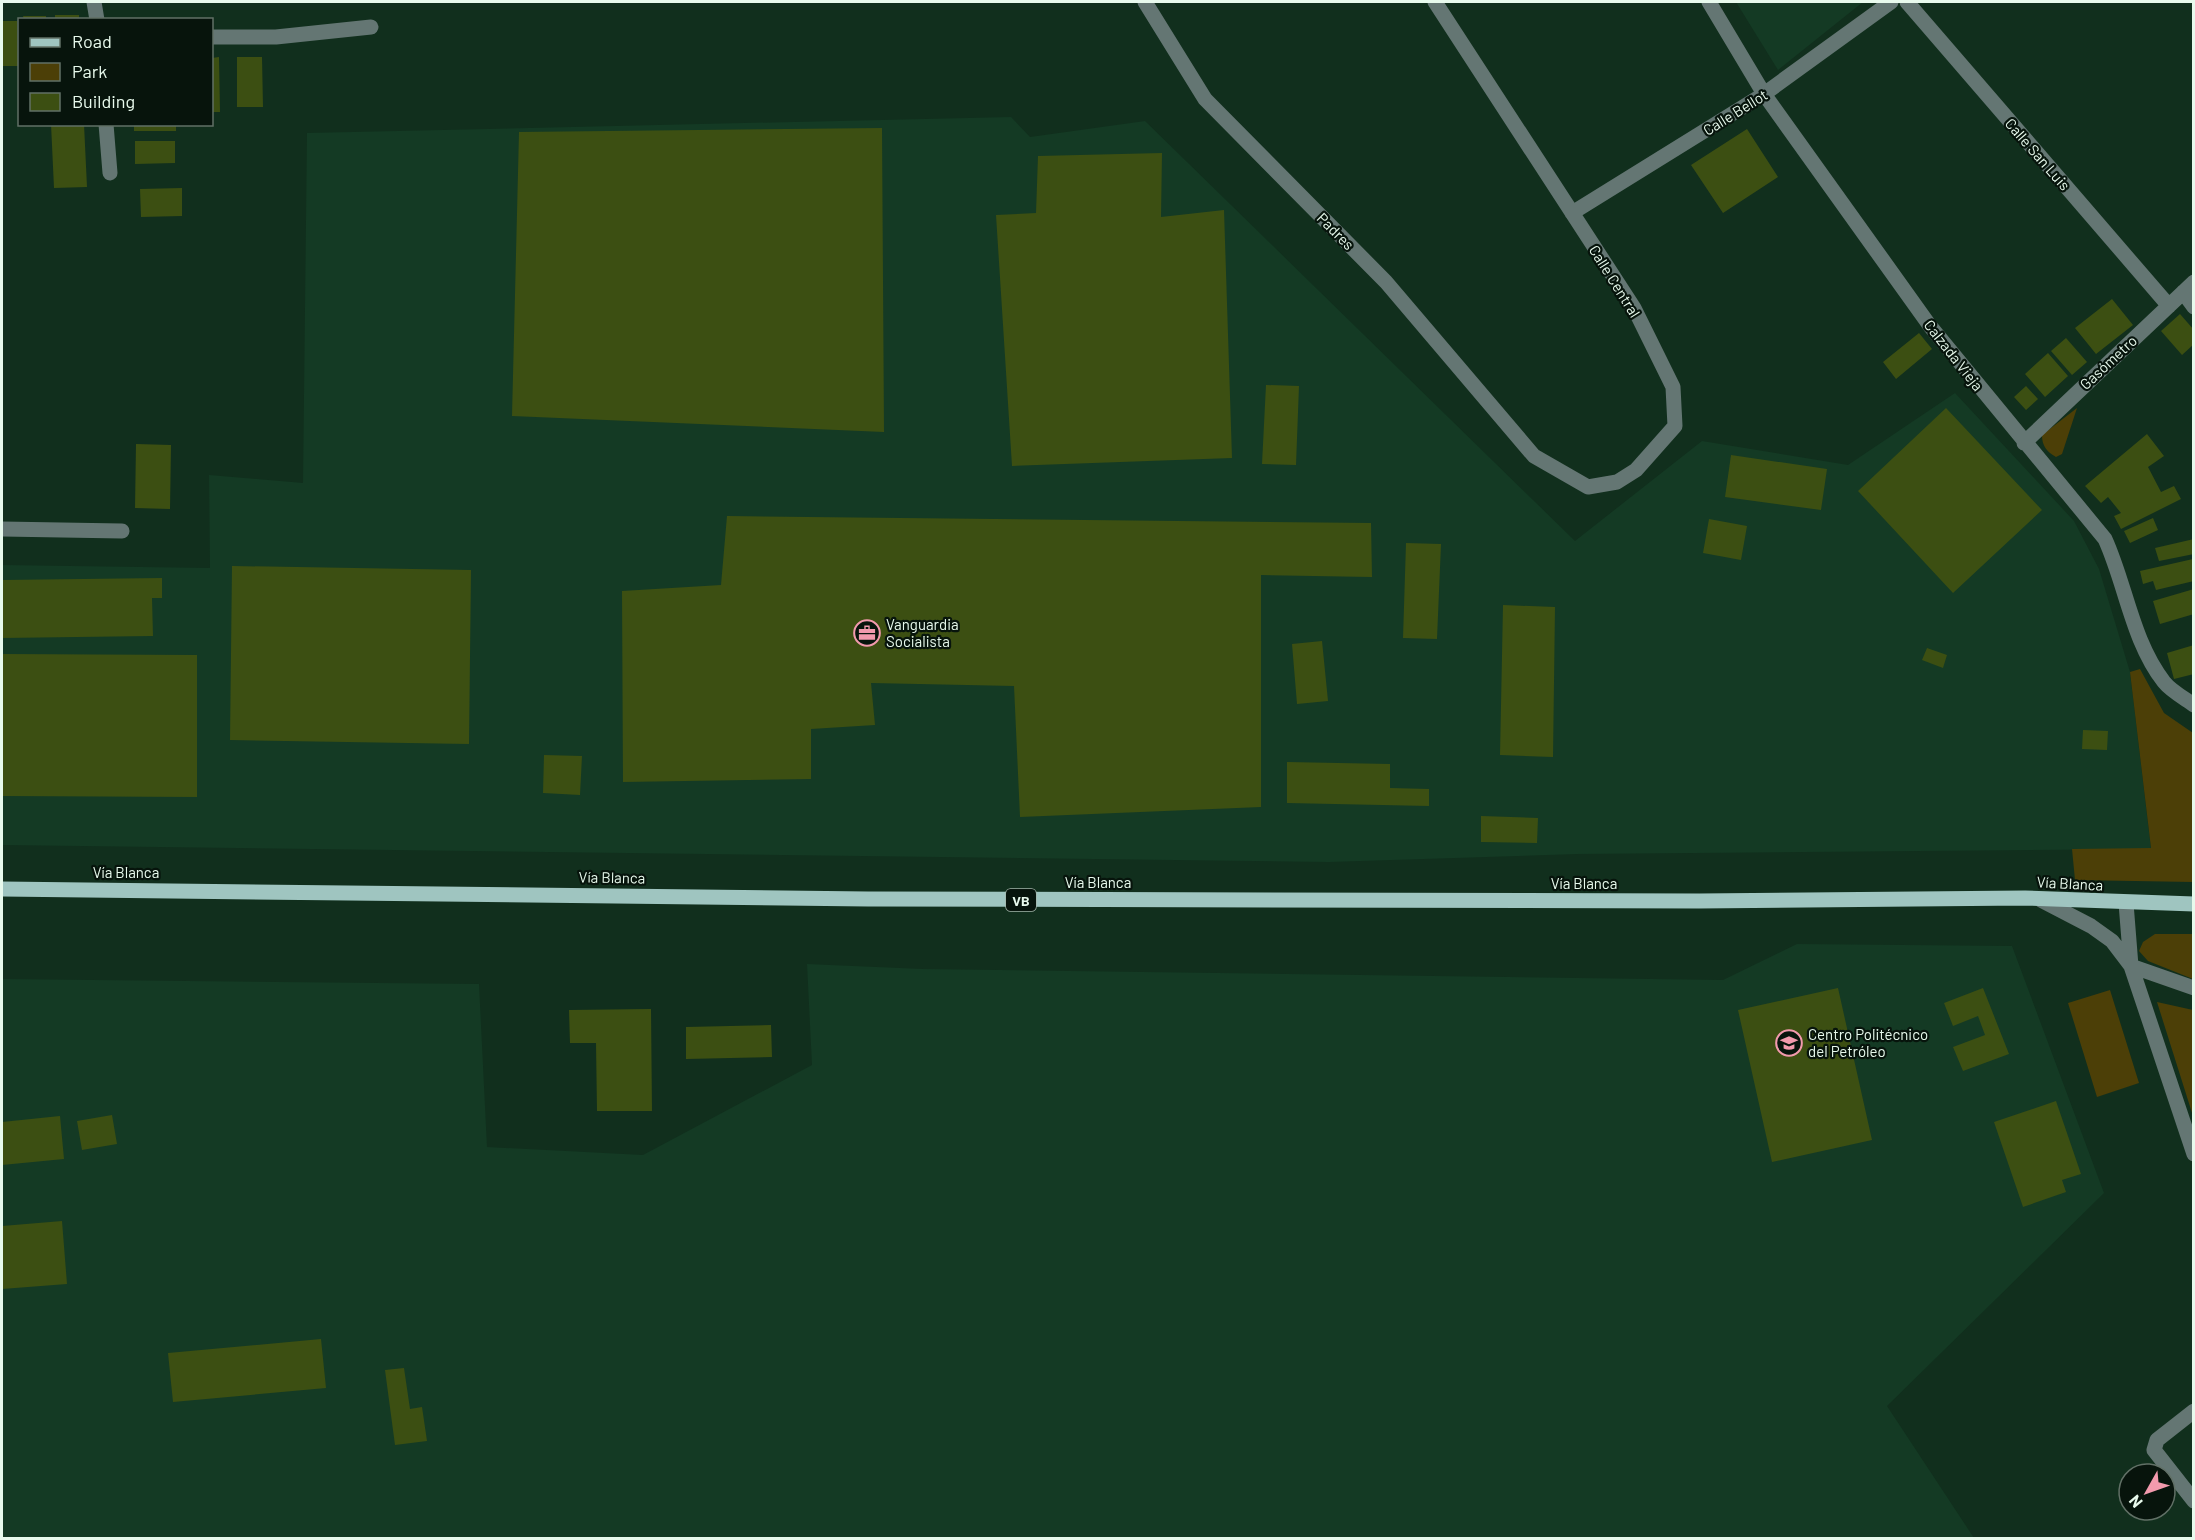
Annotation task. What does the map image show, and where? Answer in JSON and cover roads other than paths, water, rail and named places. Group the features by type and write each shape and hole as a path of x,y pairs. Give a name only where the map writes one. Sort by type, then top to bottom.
{"main road":[{"name":"Vía Blanca","path":"2,889 868,899 2041,900 2193,904"}],"street":[{"path":"94,2 97,18"},
{"name":"Padres","path":"1145,2 1205,99 1386,282 1534,456"},
{"name":"Calle Central","path":"1435,2 1634,308 1673,387 1675,426 1636,470 1617,482 1588,487 1534,456"},
{"name":"Calzada Vieja","path":"1709,2 1764,94 1930,326 2105,539 2115,560 2145,653 2165,684 2193,705"},
{"name":"Calle Bellot","path":"1572,213 1764,94 1891,2"},
{"name":"Calle San Luis","path":"1907,2 2169,306"},
{"path":"213,37 276,38 371,27"},
{"path":"106,126 110,173"},
{"path":"2188,287 2193,307"},
{"name":"Gasómetro","path":"2024,443 2188,287"},
{"path":"2,529 122,531"},
{"path":"2041,900 2091,926 2112,941 2131,966 2193,988"},
{"path":"2126,903 2131,966 2193,1154"},
{"path":"2193,1411 2157,1440 2154,1450 2193,1501"}],"place":[{"name":"Vanguardia Socialista","path":"867,633"},
{"name":"Centro Politécnico del Petróleo","path":"1789,1043"}]}
